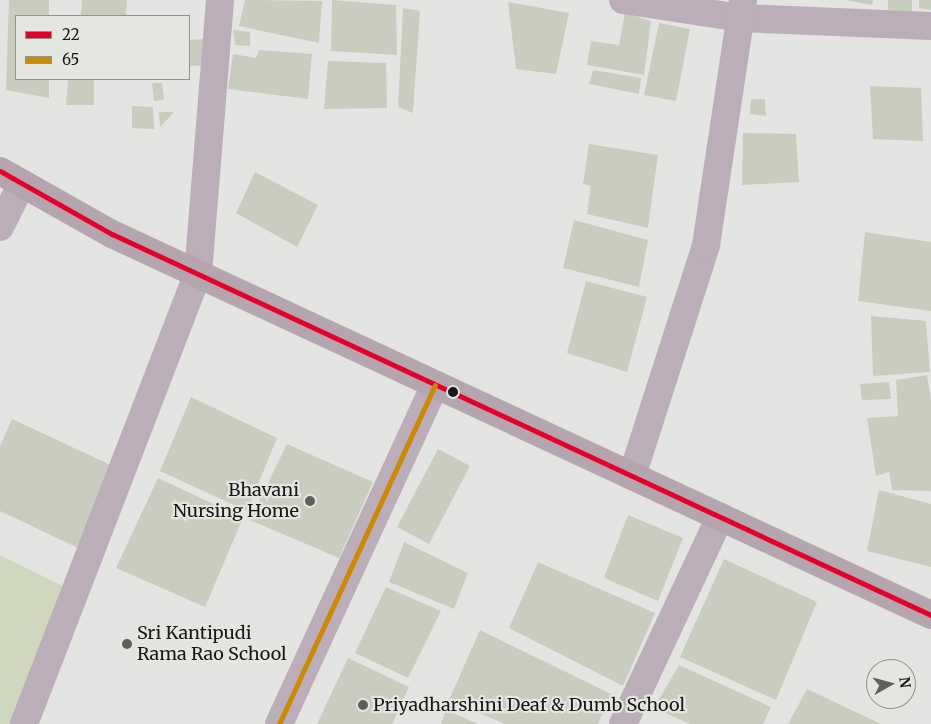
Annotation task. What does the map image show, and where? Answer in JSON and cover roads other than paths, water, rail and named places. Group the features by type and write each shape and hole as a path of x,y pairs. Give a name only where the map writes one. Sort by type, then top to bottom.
{"main road":[{"path":"11,177 112,234 931,615"}],"street":[{"path":"24,724 198,274 220,0"},
{"path":"623,0 931,26"},
{"path":"632,476 706,245 742,9"},
{"path":"0,227 11,177"},
{"path":"279,724 435,384"},
{"path":"623,724 720,517"}],"place":[{"name":"Bhavani Nursing Home","path":"310,501"},
{"name":"Sri Kantipudi Rama Rao School","path":"127,644"},
{"name":"Priyadharshini Deaf & Dumb School","path":"363,705"}]}
